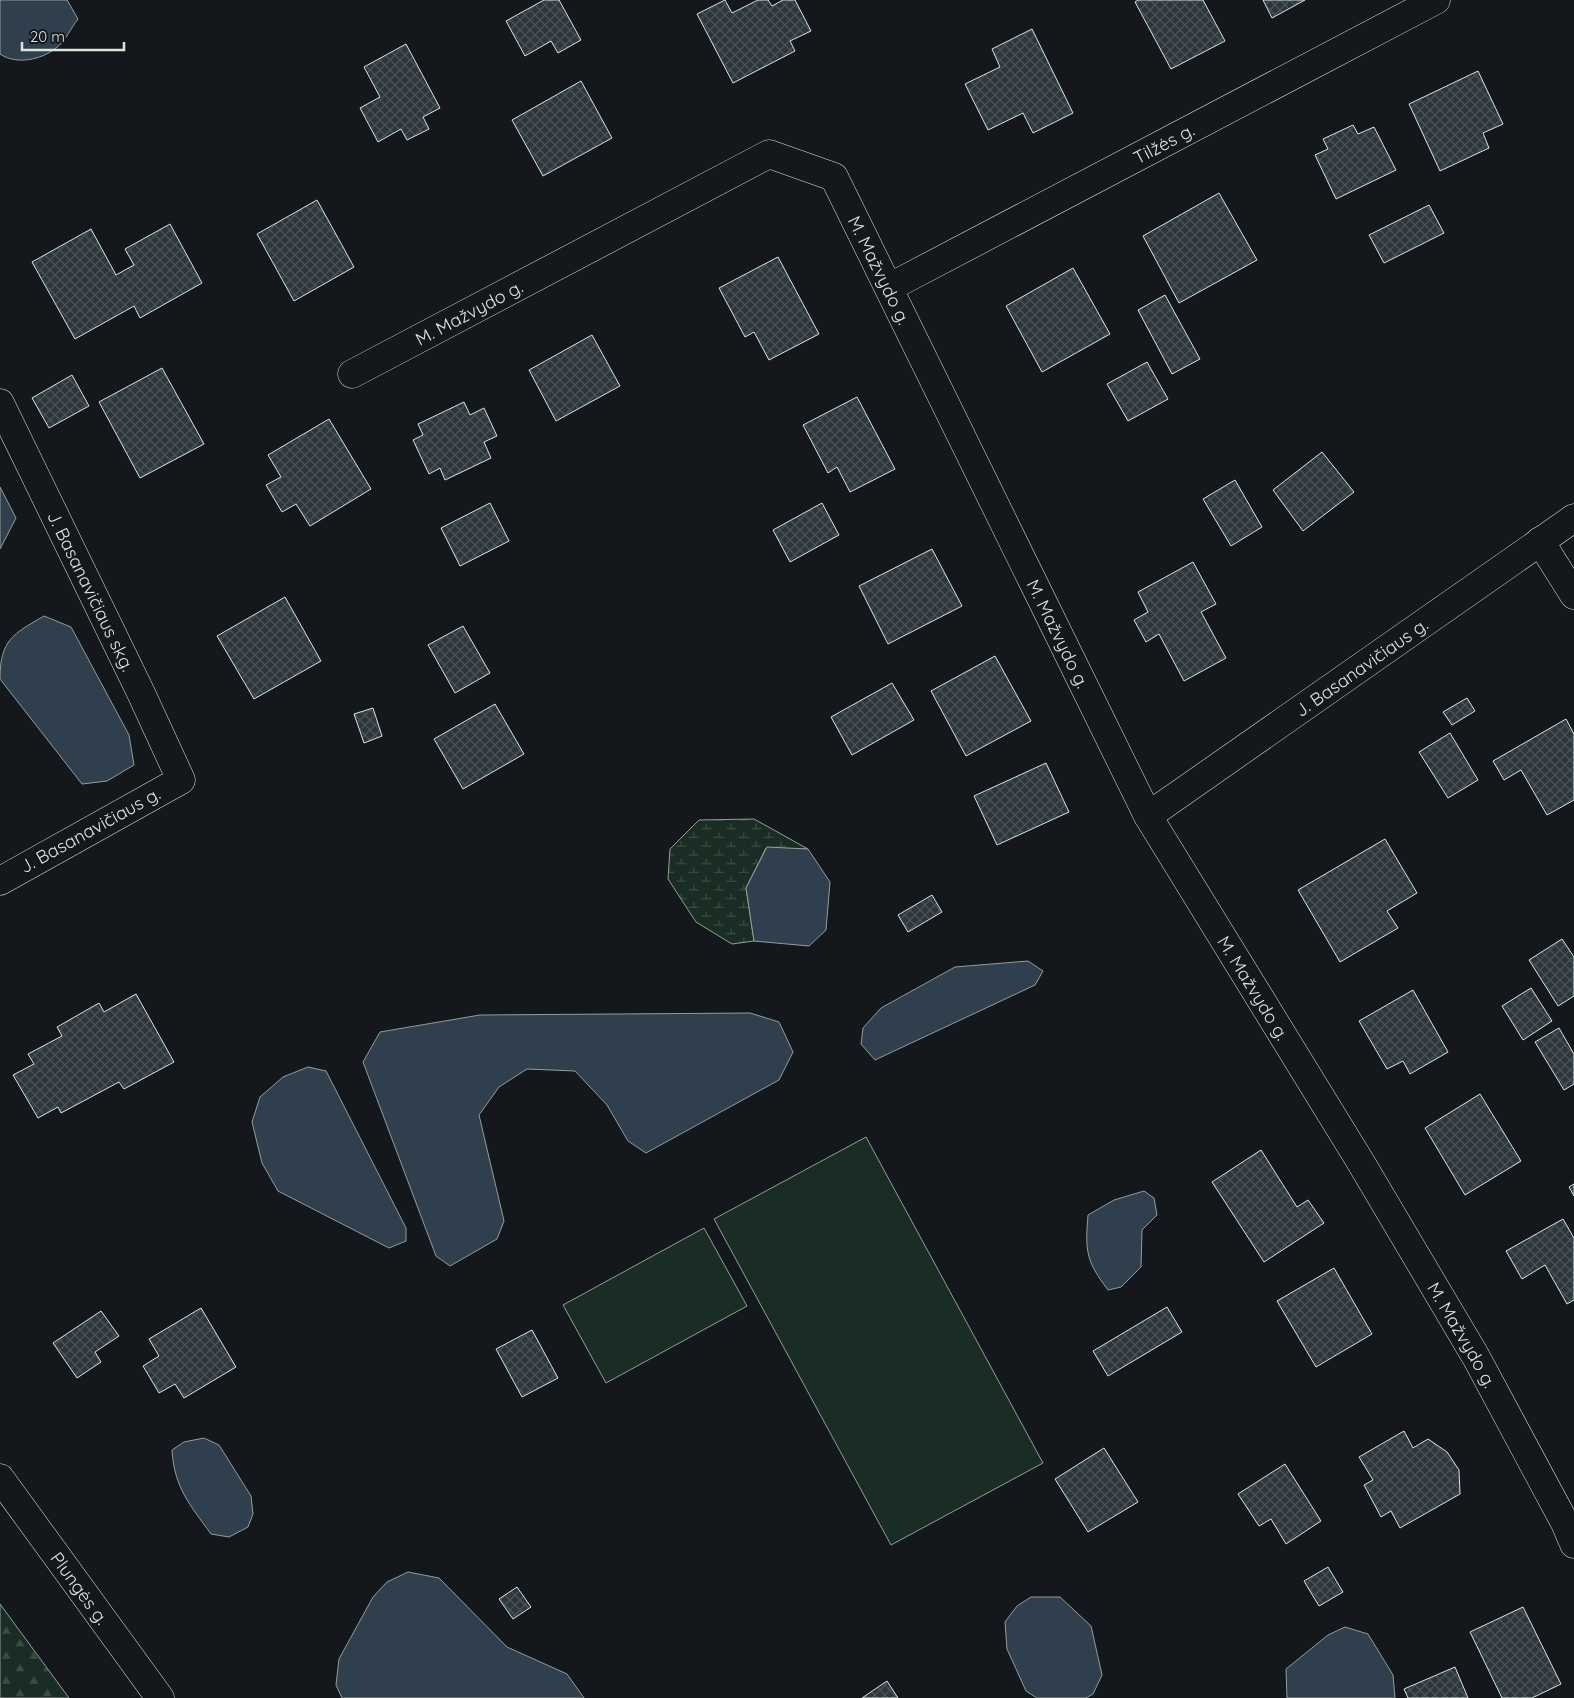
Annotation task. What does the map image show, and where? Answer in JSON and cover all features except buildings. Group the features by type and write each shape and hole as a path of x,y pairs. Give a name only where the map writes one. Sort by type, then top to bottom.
{"street":[{"name":"Tilžės g.","path":"890,287 1436,0"},
{"name":"M. Mažvydo g.","path":"352,374 769,154 834,177 890,287 1148,816 1360,1161 1476,1357 1566,1523 1574,1544"},
{"name":"J. Basanavičiaus skg.","path":"0,403 142,693 181,780"},
{"name":"J. Basanavičiaus g.","path":"1148,816 1574,518"},
{"path":"1540,541 1574,595"},
{"name":"J. Basanavičiaus g.","path":"0,881 181,780"},
{"name":"Plungės g.","path":"0,1478 160,1698"}],"green space":[{"path":"754,819 808,849 766,848 746,888 754,941 732,944 696,922 668,879 670,849 699,820"},
{"path":"866,1137 1043,1463 891,1545 714,1219"},
{"path":"704,1228 747,1306 606,1383 563,1305"},
{"path":"0,1604 69,1698 0,1698"}],"water":[{"path":"0,0 67,0 78,19 62,42 50,52 28,60 13,59 0,54"},
{"path":"0,487 16,518 0,549"},
{"path":"44,616 71,627 129,735 134,765 107,781 82,784 0,679 3,655 10,640 24,628"},
{"path":"767,847 808,849 830,882 826,930 809,946 754,941 746,888"},
{"path":"1028,961 1043,971 1035,985 875,1060 861,1044 863,1028 881,1008 955,967"},
{"path":"750,1013 779,1022 793,1052 779,1080 646,1153 628,1141 607,1105 575,1071 527,1069 499,1087 479,1115 504,1221 497,1239 450,1266 436,1256 363,1062 380,1032 480,1015"},
{"path":"308,1067 326,1071 406,1228 406,1241 389,1248 278,1191 262,1163 252,1122 260,1097 283,1077"},
{"path":"1144,1191 1154,1198 1157,1215 1142,1230 1141,1267 1121,1287 1108,1290 1091,1263 1087,1247 1088,1215 1114,1200"},
{"path":"204,1438 219,1445 251,1496 253,1514 248,1527 229,1537 211,1534 184,1495 176,1475 172,1450 184,1442"},
{"path":"408,1572 439,1578 507,1647 567,1674 584,1698 342,1698 336,1685 339,1659 373,1597 387,1582"},
{"path":"1031,1597 1060,1597 1091,1626 1102,1675 1093,1694 1086,1698 1037,1698 1026,1691 1007,1649 1005,1622 1017,1606"},
{"path":"1345,1627 1368,1634 1393,1675 1395,1698 1287,1698 1286,1669 1328,1635"}]}
